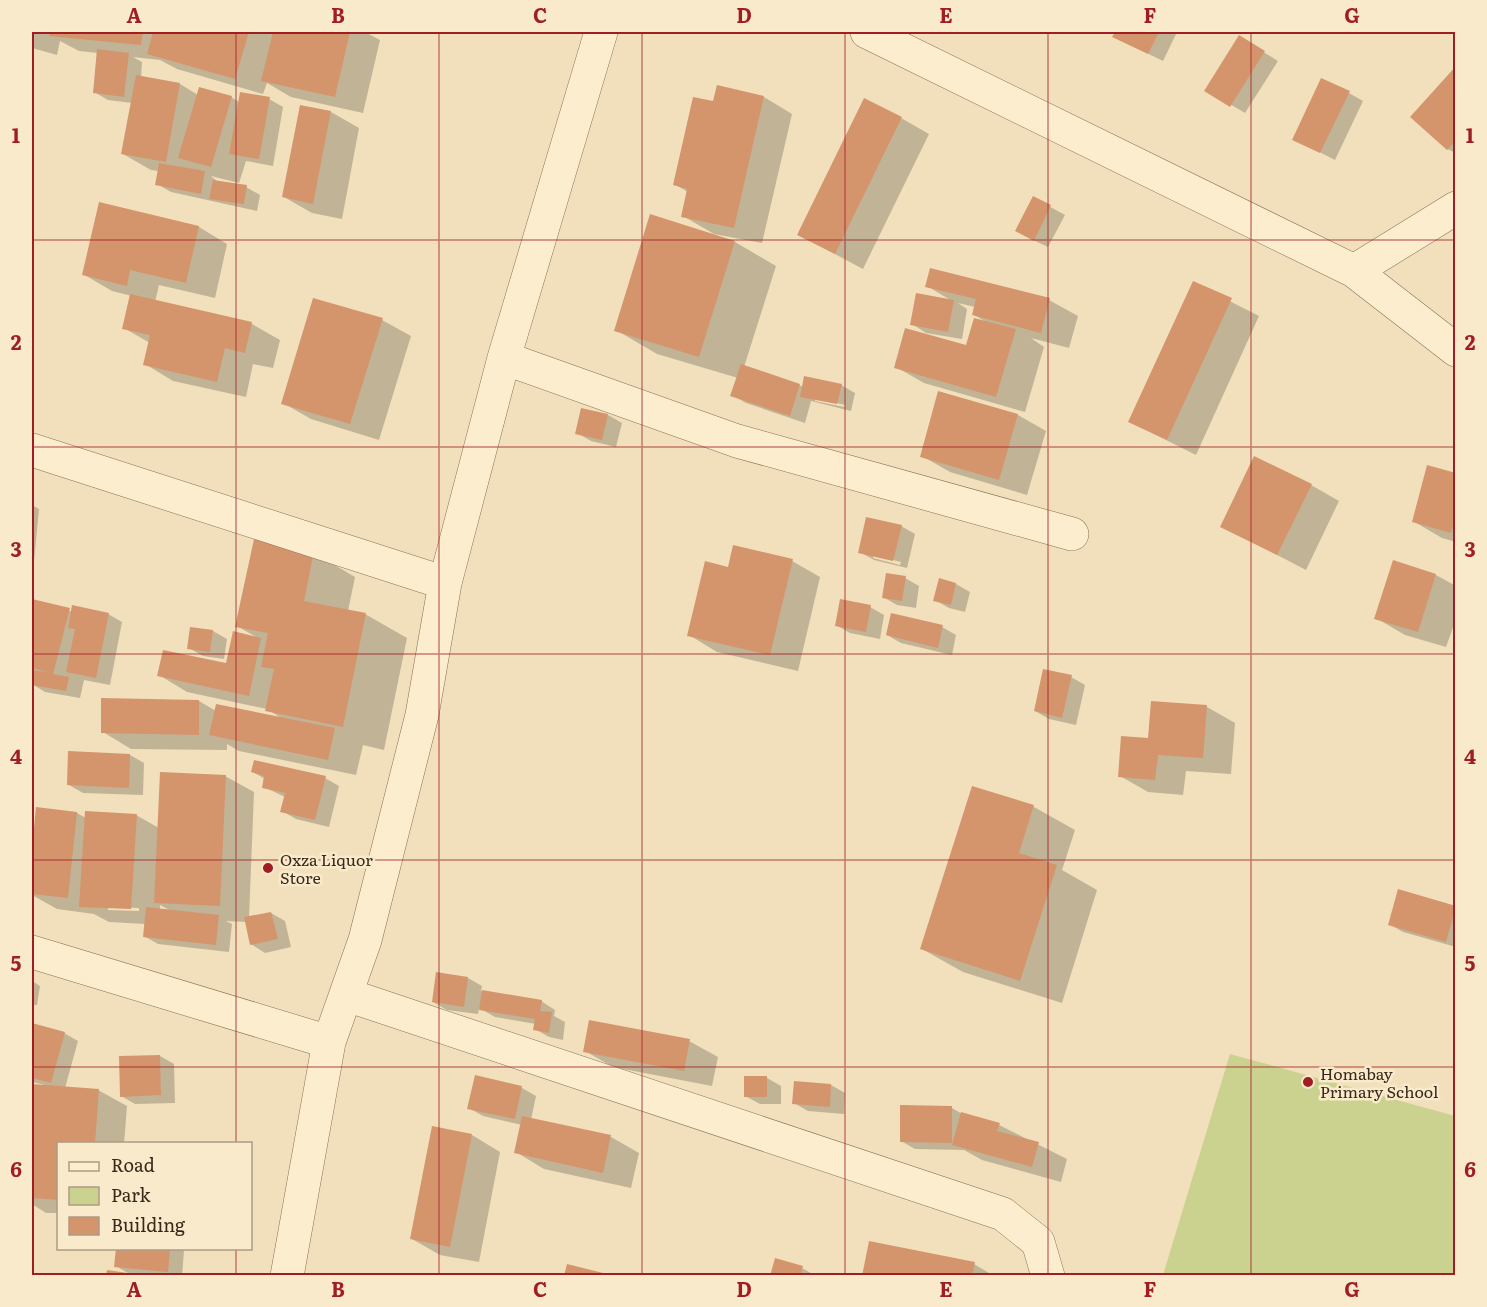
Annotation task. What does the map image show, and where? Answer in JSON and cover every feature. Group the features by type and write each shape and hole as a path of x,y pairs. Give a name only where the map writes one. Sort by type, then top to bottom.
{"street":[{"path":"287,1275 329,1042 365,940 422,715 445,583 504,358 601,32"},
{"path":"867,32 1354,271 1455,350"},
{"path":"1354,271 1455,208"},
{"path":"504,358 737,441 1072,534"},
{"path":"32,450 445,583"},
{"path":"32,952 329,1042"},
{"path":"347,995 1004,1214 1038,1242 1048,1275"}],"green space":[{"path":"1230,1054 1455,1116 1455,1275 1163,1275"}],"building":[{"path":"50,32 143,32 141,45 49,36"},
{"path":"153,32 249,32 235,79 147,54"},
{"path":"273,32 350,32 335,97 261,81"},
{"path":"1115,32 1159,32 1148,54 1112,37"},
{"path":"1239,35 1265,51 1230,107 1204,91"},
{"path":"97,49 129,53 124,97 93,93"},
{"path":"1456,66 1456,140 1447,150 1410,117"},
{"path":"136,75 180,83 166,162 121,154"},
{"path":"1321,78 1350,91 1320,153 1292,140"},
{"path":"717,85 764,96 734,228 681,217 687,189 673,185 693,97 713,101"},
{"path":"199,87 232,96 211,167 178,158"},
{"path":"240,92 270,97 259,159 229,154"},
{"path":"864,98 902,117 835,254 797,235"},
{"path":"300,105 331,111 313,204 282,197"},
{"path":"159,163 205,171 201,194 155,185"},
{"path":"213,180 247,185 244,204 209,199"},
{"path":"1033,196 1051,205 1034,241 1015,231"},
{"path":"99,202 199,226 186,283 130,270 127,286 82,275"},
{"path":"650,214 735,241 699,357 614,331"},
{"path":"930,268 1050,298 1041,333 972,315 976,299 925,287"},
{"path":"1193,281 1232,298 1167,440 1128,422"},
{"path":"916,293 954,300 948,332 910,325"},
{"path":"130,294 252,322 245,353 225,348 217,382 143,365 150,335 122,329"},
{"path":"313,298 383,318 350,424 281,404"},
{"path":"974,318 1016,329 996,397 894,368 905,328 966,345"},
{"path":"741,364 800,384 790,416 730,396"},
{"path":"804,376 842,384 837,404 800,397"},
{"path":"938,391 1018,414 999,480 920,457"},
{"path":"581,408 608,414 602,440 575,434"},
{"path":"1254,456 1312,484 1277,555 1220,527"},
{"path":"1427,465 1456,473 1456,518 1451,533 1412,522"},
{"path":"866,517 902,525 893,561 858,553"},
{"path":"254,539 314,551 304,601 366,613 343,727 265,711 274,669 261,667 268,633 235,627"},
{"path":"733,545 793,559 770,655 687,636 705,561 728,567"},
{"path":"1393,560 1436,574 1418,632 1374,619"},
{"path":"886,573 906,576 902,601 882,598"},
{"path":"939,578 956,583 951,605 933,601"},
{"path":"32,599 70,608 53,674 69,677 66,691 32,685 32,670 48,672 32,668"},
{"path":"840,599 871,605 866,632 835,626"},
{"path":"72,605 109,613 96,678 66,672 75,629 68,628"},
{"path":"891,613 943,625 938,648 886,635"},
{"path":"190,627 213,630 210,652 187,649"},
{"path":"233,631 261,638 249,696 157,676 163,650 226,663"},
{"path":"1043,669 1072,675 1062,718 1034,711"},
{"path":"101,698 199,700 199,735 101,733"},
{"path":"1151,701 1207,705 1203,758 1158,755 1155,780 1118,777 1121,736 1148,738"},
{"path":"216,704 335,728 328,760 209,735"},
{"path":"68,751 130,754 129,788 67,785"},
{"path":"254,760 326,776 315,820 280,812 285,793 262,788 264,776 251,772"},
{"path":"160,772 226,775 220,906 154,903"},
{"path":"972,786 1034,805 1019,853 1057,865 1020,981 920,949"},
{"path":"36,807 77,812 68,898 32,894 32,849"},
{"path":"85,811 137,814 131,909 79,907"},
{"path":"1398,889 1456,906 1446,942 1388,925"},
{"path":"146,907 219,915 216,945 143,937"},
{"path":"271,912 278,939 250,945 244,917"},
{"path":"436,972 468,977 464,1007 432,1002"},
{"path":"482,990 542,1000 540,1011 552,1012 549,1033 533,1030 535,1019 479,1010"},
{"path":"589,1020 690,1039 684,1071 583,1052"},
{"path":"32,1023 65,1032 51,1083 32,1078"},
{"path":"160,1055 161,1095 120,1097 119,1056"},
{"path":"475,1075 522,1086 515,1119 467,1109"},
{"path":"744,1076 767,1076 767,1097 744,1097"},
{"path":"794,1081 831,1084 830,1107 792,1104"},
{"path":"32,1084 99,1089 95,1142 57,1142 57,1200 32,1198"},
{"path":"900,1105 952,1106 952,1143 900,1142"},
{"path":"961,1112 1000,1123 997,1131 1039,1142 1032,1167 952,1145"},
{"path":"522,1116 611,1135 603,1173 514,1153"},
{"path":"432,1126 472,1134 450,1247 410,1239"},
{"path":"869,1241 975,1262 972,1276 862,1276"},
{"path":"116,1250 170,1250 168,1272 114,1267"},
{"path":"775,1258 803,1266 800,1276 770,1276"},
{"path":"567,1264 611,1275 564,1276"},
{"path":"107,1270 134,1274 134,1276 106,1276"}],"place":[{"name":"Oxza Liquor Store","path":"268,868"},
{"name":"Homabay Primary School","path":"1308,1082"}]}
